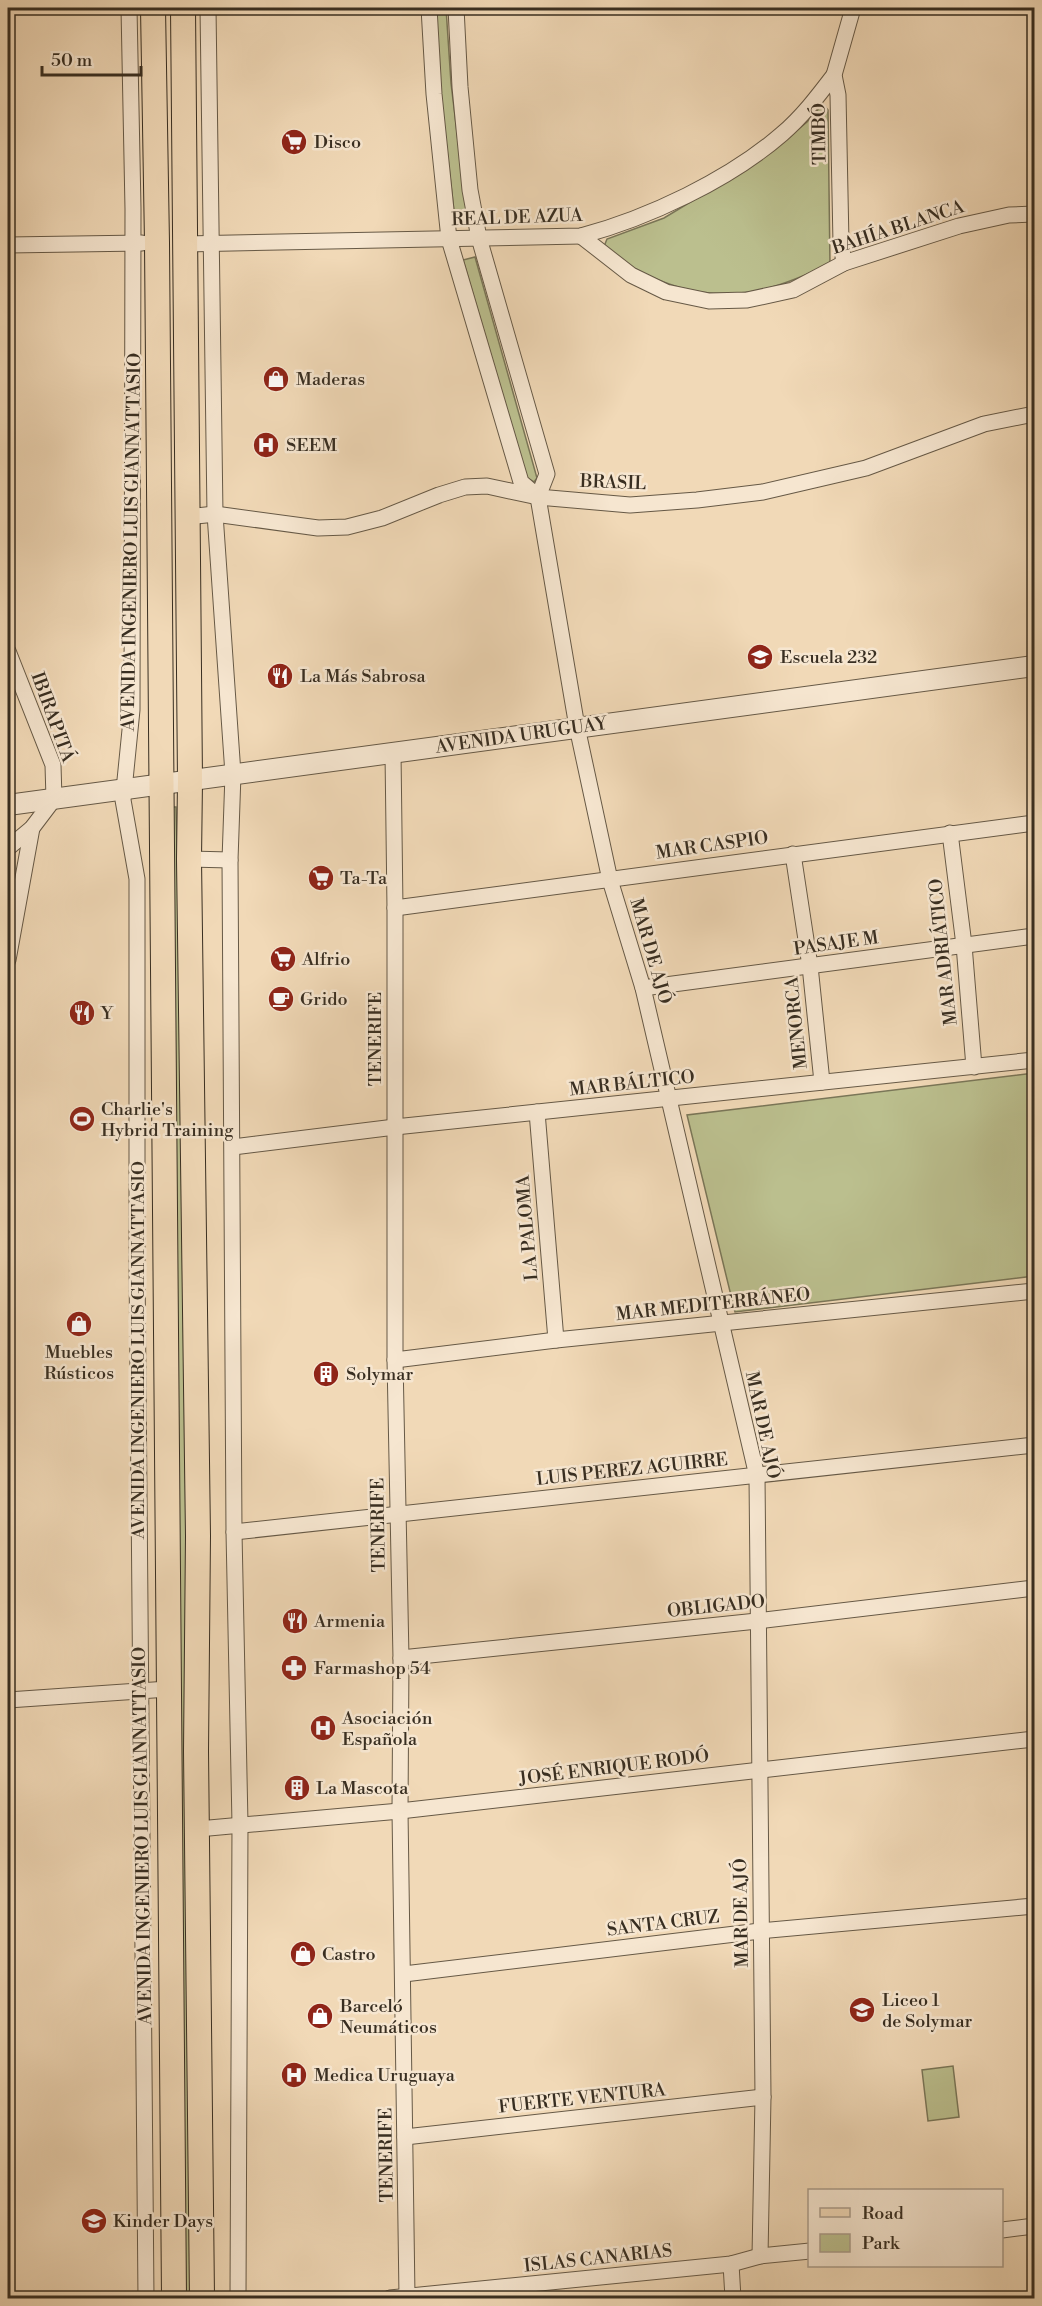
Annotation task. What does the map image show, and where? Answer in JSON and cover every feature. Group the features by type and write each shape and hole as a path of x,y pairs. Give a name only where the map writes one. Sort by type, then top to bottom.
{"main road":[{"name":"AVENIDA INGENIERO LUIS GIANNATTASIO","path":"153,8 145,243 162,784 174,2298"},
{"path":"183,8 189,859 198,1536 196,1752 202,2298"}],"street":[{"name":"AVENIDA INGENIERO LUIS GIANNATTASIO","path":"129,8 145,243 132,710 123,800 137,879 140,1690 146,2298"},
{"path":"208,8 215,514 233,774 230,860 234,1532 240,1824 238,2298"},
{"path":"429,8 434,94 450,239 521,482 538,497 547,474 479,238 470,190 460,87 456,8"},
{"name":"TIMBÓ","path":"844,262 841,243 838,95 834,75 853,8"},
{"name":"REAL DE AZUA","path":"185,244 581,236 619,226 656,210 697,190 739,164 782,135 812,104 834,75"},
{"name":"BAHÍA BLANCA","path":"581,236 631,275 666,292 709,302 747,300 793,290 844,262 958,226 1009,215 1035,214"},
{"path":"8,245 145,243"},
{"name":"BRASIL","path":"187,517 215,514 318,528 347,526 382,518 465,487 487,486 538,497 630,505 763,492 866,468 984,424 1035,414"},
{"name":"MAR DE AJÓ","path":"538,497 577,727 610,879 643,988 757,1476 763,2097 760,2256"},
{"name":"IBIRAPITÁ","path":"8,651 53,765 54,799"},
{"name":"AVENIDA URUGUAY","path":"8,805 1035,666"},
{"name":"TENERIFE","path":"393,753 395,1360 407,2296"},
{"path":"8,848 33,828 54,799"},
{"name":"MAR CASPIO","path":"395,908 1035,823"},
{"path":"8,960 33,828"},
{"name":"MAR ADRIÁTICO","path":"950,833 964,945 974,1067"},
{"name":"MENORCA","path":"793,854 810,966 822,1083"},
{"path":"189,859 230,860"},
{"name":"PASAJE M","path":"643,988 1035,936"},
{"name":"MAR BÁLTICO","path":"233,1147 395,1127 1035,1060"},
{"name":"LA PALOMA","path":"537,1112 556,1340"},
{"name":"MAR MEDITERRÁNEO","path":"395,1360 556,1340 1035,1291"},
{"name":"LUIS PEREZ AGUIRRE","path":"234,1532 1035,1445"},
{"name":"OBLIGADO","path":"400,1658 757,1621 1035,1588"},
{"path":"8,1700 168,1689"},
{"name":"JOSÉ ENRIQUE RODÓ","path":"198,1828 400,1811 1035,1739"},
{"name":"SANTA CRUZ","path":"404,1974 760,1931 1035,1906"},
{"name":"FUERTE VENTURA","path":"405,2138 763,2097"},
{"path":"1003,2230 1035,2226"},
{"name":"ISLAS CANARIAS","path":"390,2298 731,2264 760,2256 808,2251"},
{"path":"731,2264 733,2298"}],"green space":[{"path":"435,8 446,8 451,83 467,216 455,220 440,88"},
{"path":"823,104 828,110 830,265 773,287 742,293 721,294 700,292 660,281 603,249 607,239 664,218 762,159 807,122"},
{"path":"475,257 537,478 534,482 527,478 463,260"},
{"path":"169,807 176,807 181,1021 194,2298 182,2298"},
{"path":"1034,1073 1034,1276 735,1312 687,1115"},
{"path":"953,2066 959,2117 928,2121 922,2070"}],"place":[{"name":"Disco","path":"294,142"},
{"name":"Maderas","path":"276,379"},
{"name":"SEEM","path":"266,445"},
{"name":"Escuela 232","path":"760,657"},
{"name":"La Más Sabrosa","path":"280,676"},
{"name":"Ta-Ta","path":"321,878"},
{"name":"Alfrio","path":"283,959"},
{"name":"Grido","path":"281,999"},
{"name":"Y","path":"82,1013"},
{"name":"Charlie's Hybrid Training","path":"82,1119"},
{"name":"Muebles Rústicos","path":"79,1324"},
{"name":"Solymar","path":"326,1374"},
{"name":"Armenia","path":"295,1621"},
{"name":"Farmashop 54","path":"294,1668"},
{"name":"Asociación Española","path":"323,1728"},
{"name":"La Mascota","path":"297,1788"},
{"name":"Castro","path":"303,1954"},
{"name":"Liceo 1 de Solymar","path":"862,2010"},
{"name":"Barceló Neumáticos","path":"320,2016"},
{"name":"Medica Uruguaya","path":"294,2075"},
{"name":"Kinder Days","path":"94,2221"}]}
